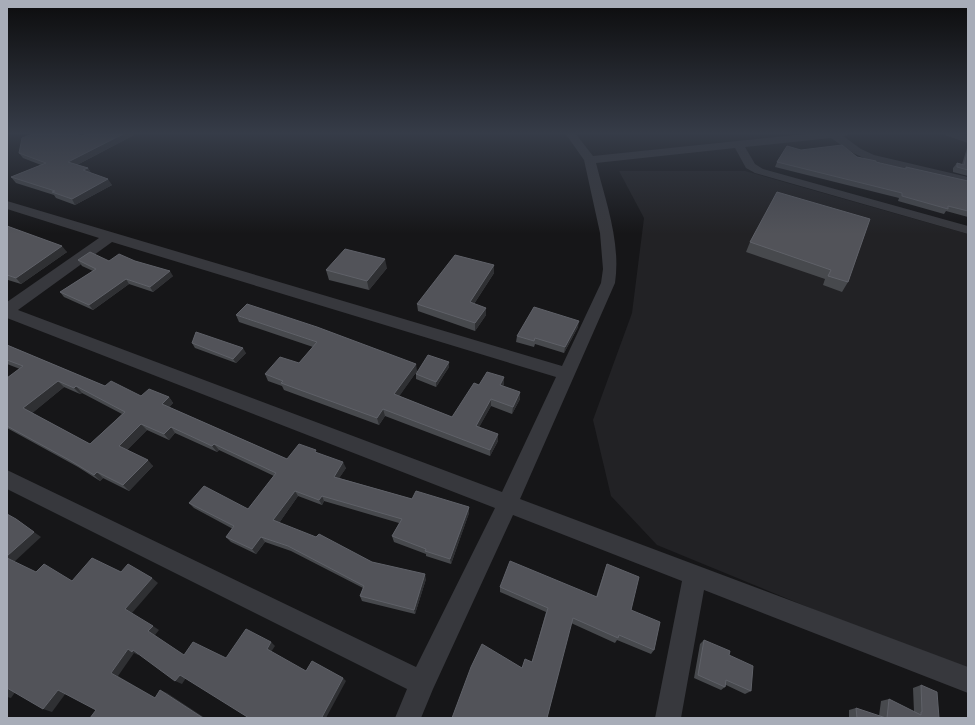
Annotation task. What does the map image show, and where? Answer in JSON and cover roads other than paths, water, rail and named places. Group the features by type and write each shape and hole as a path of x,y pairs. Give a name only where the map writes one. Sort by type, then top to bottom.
{"street":[{"path":"408,718 422,683 508,503 608,283 610,269 607,234 592,167"},
{"path":"752,167 759,171 968,230"},
{"path":"910,167 968,181"},
{"path":"7,205 110,238 567,374"},
{"path":"7,311 110,238"},
{"path":"7,311 968,680"},
{"path":"7,479 422,683"},
{"path":"668,718 695,575"}]}
